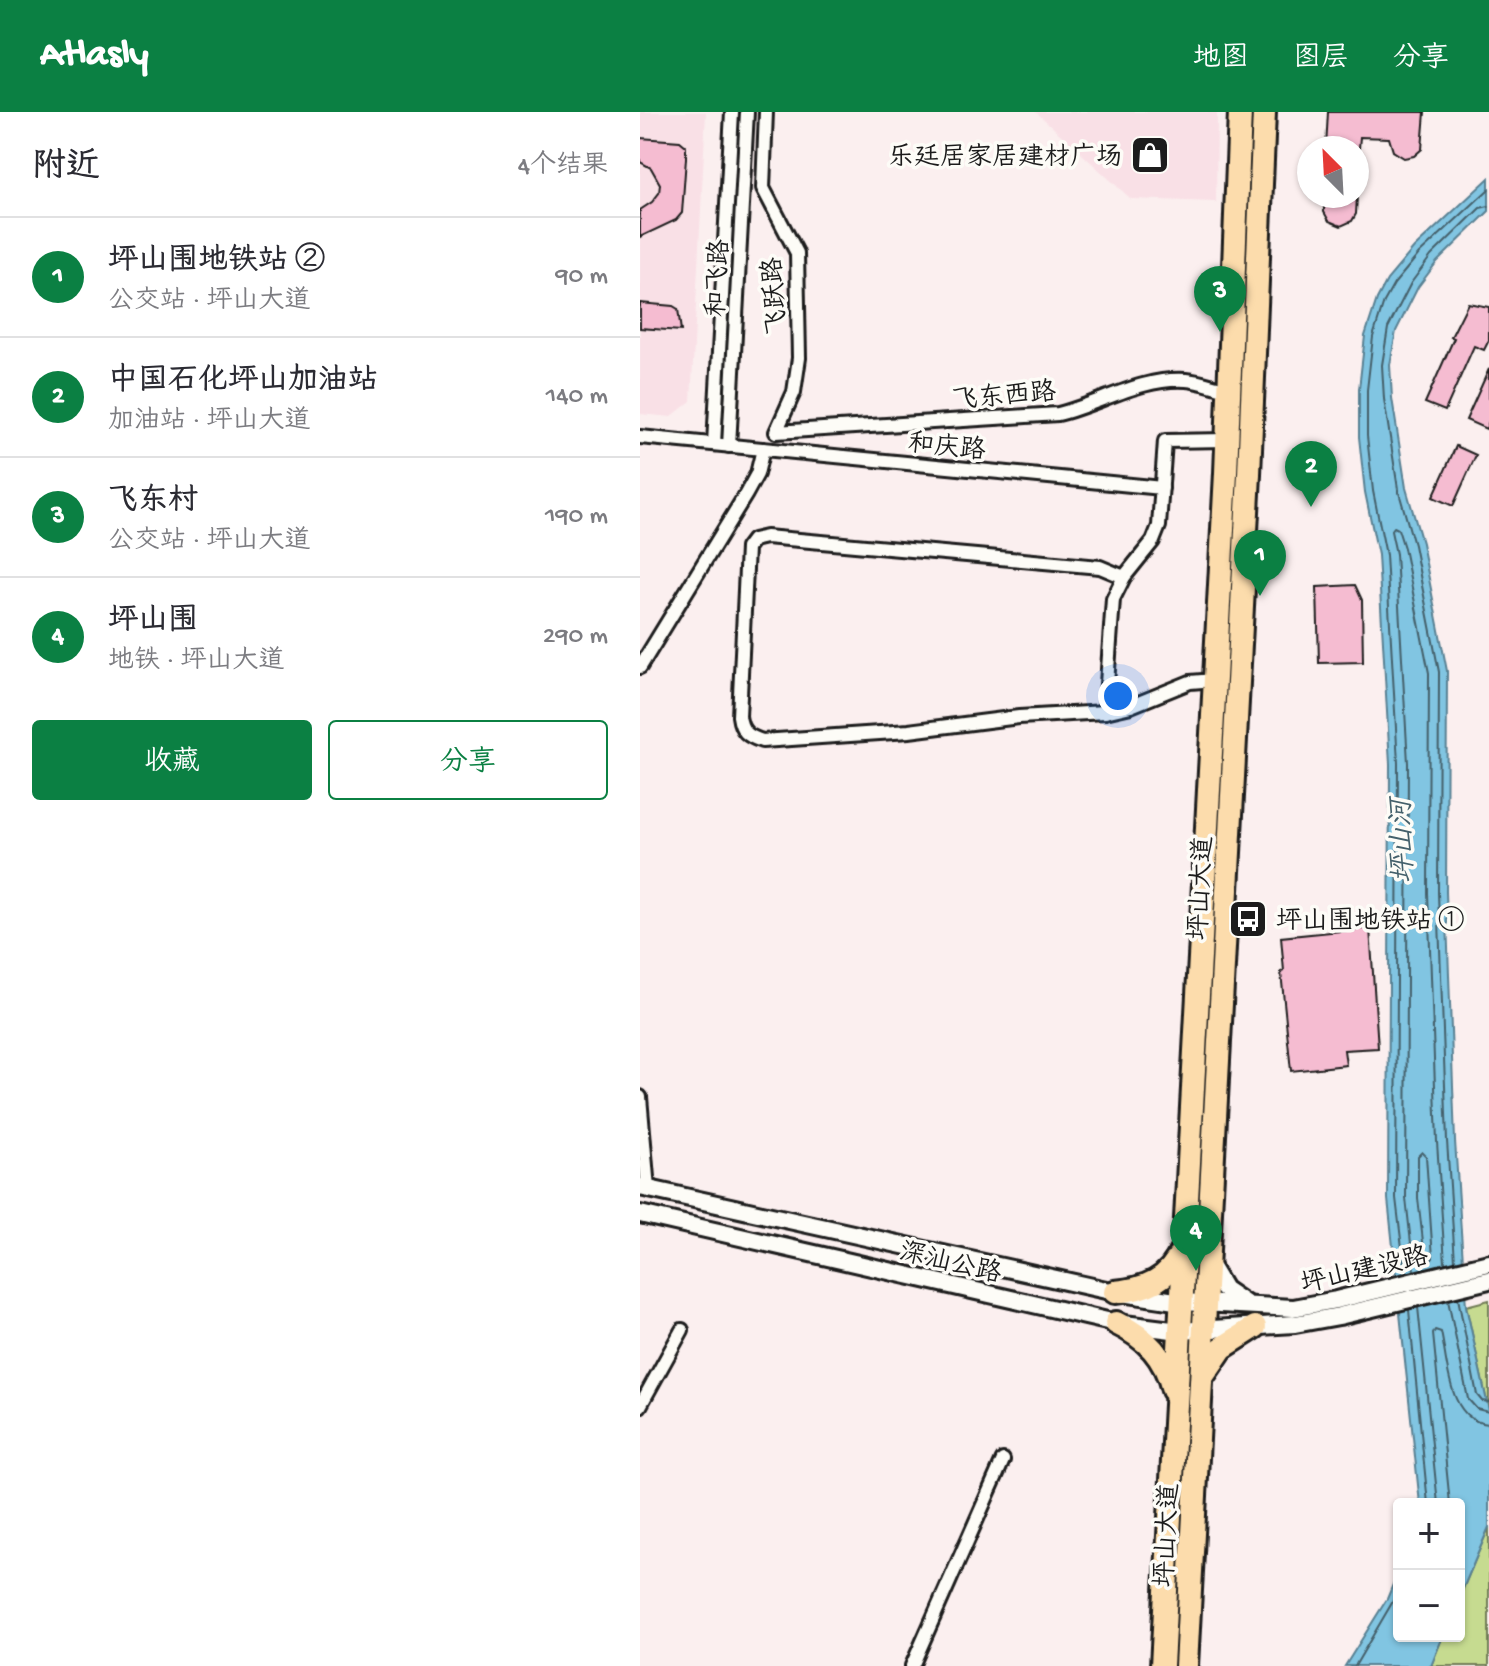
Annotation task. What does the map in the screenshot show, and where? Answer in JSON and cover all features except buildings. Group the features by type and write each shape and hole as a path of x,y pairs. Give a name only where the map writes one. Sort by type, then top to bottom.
{"highway":[{"name":"坪山大道","path":"1162,1666 1215,680 1240,112"},
{"name":"坪山大道","path":"1186,1666 1249,474 1264,112"},
{"path":"1115,1292 1152,1284 1166,1275 1182,1252 1185,1237"},
{"path":"1201,1381 1211,1361 1251,1316"},
{"path":"1116,1323 1150,1344 1161,1358 1169,1373 1176,1407"}],"main road":[{"name":"深汕公路","path":"644,1188 1115,1292 1205,1303 1251,1316"},
{"name":"深汕公路","path":"640,1214 1116,1323 1180,1331 1204,1330 1251,1316"},
{"path":"1207,1259 1224,1289 1251,1316"},
{"name":"坪山建设路","path":"1251,1316 1295,1324 1488,1272"}],"street":[{"name":"和飞路","path":"714,444 732,112"},
{"name":"和飞路","path":"729,446 747,112"},
{"name":"飞跃路","path":"766,112 763,188 797,253 799,358 794,392 776,432"},
{"name":"飞东西路","path":"776,432 1058,414 1163,380 1188,380 1229,390"},
{"name":"和庆路","path":"640,437 1162,488"},
{"path":"1105,712 1113,599 1124,577 1153,541 1159,526 1165,441 1227,440"},
{"path":"640,667 746,494 757,474 763,449"},
{"path":"1124,577 1100,567 766,537 753,540 747,548 741,727 750,737 762,741 909,731 1019,717 1105,712 1131,706 1190,682 1215,680"},
{"path":"640,1097 644,1188"},
{"path":"640,1406 682,1330"},
{"path":"912,1666 1003,1460"}],"shaded area":[{"path":"640,112 706,112 691,401 671,417 640,414"},
{"name":"乐廷居家居建材广场","path":"1036,112 1217,112 1216,202 1131,199"}],"green space":[{"path":"1489,1300 1489,1411 1466,1306"},
{"path":"1489,1527 1489,1666 1431,1666 1441,1642 1465,1642 1465,1584"}],"water":[{"name":"坪山河","path":"1489,178 1489,211 1437,262 1418,287 1396,331 1390,365 1406,488 1422,543 1447,671 1446,892 1455,1141 1466,1306 1489,1411 1489,1527 1465,1584 1465,1498 1419,1498 1388,1199 1390,764 1378,555 1365,492 1359,437 1359,389 1365,336 1377,299 1387,280 1414,248"},
{"path":"1393,1584 1393,1642 1441,1642 1431,1666 1345,1666"}],"place":[{"name":"乐廷居家居建材广场","path":"1150,155"},
{"name":"飞东村","path":"1220,332"},
{"name":"中国石化坪山加油站","path":"1311,507"},
{"name":"坪山围地铁站 ②","path":"1260,596"},
{"name":"坪山围地铁站 ①","path":"1248,919"},
{"name":"坪山围","path":"1196,1271"}]}
